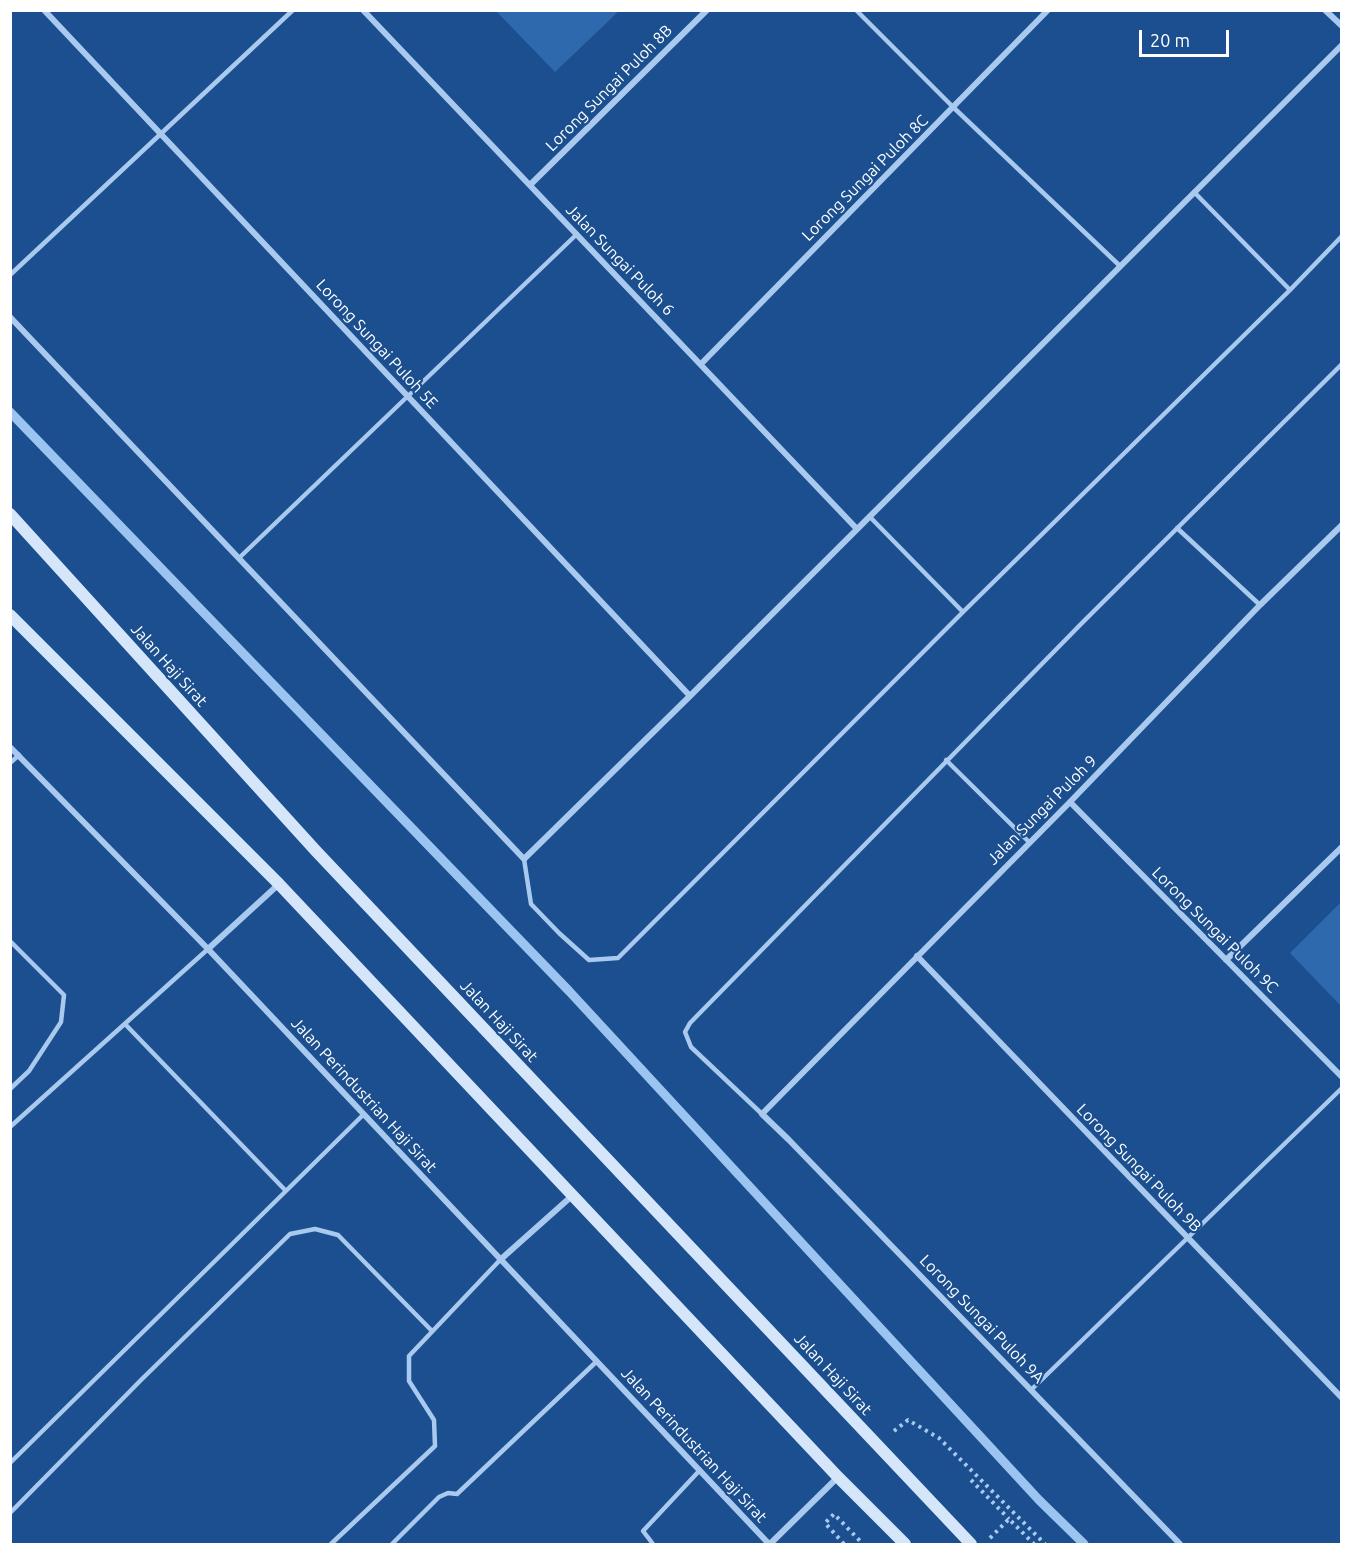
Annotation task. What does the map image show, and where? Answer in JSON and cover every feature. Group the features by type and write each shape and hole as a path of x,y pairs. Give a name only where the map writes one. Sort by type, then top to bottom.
{"main road":[{"name":"Jalan Haji Sirat","path":"10,514 316,851 971,1545"},
{"path":"10,615 279,884 574,1194 838,1477 905,1545"}],"street":[{"name":"Lorong Sungai Puloh 5E","path":"44,10 690,696"},
{"name":"Jalan Sungai Puloh 6","path":"363,10 857,529"},
{"name":"Lorong Sungai Puloh 8B","path":"530,186 707,10"},
{"name":"Lorong Sungai Puloh 8C","path":"700,364 1048,10"},
{"path":"1325,10 1341,26"},
{"path":"10,317 524,859 1341,45"},
{"name":"Jalan Sungai Puloh 9","path":"762,1114 1341,525"},
{"name":"Jalan Perindustrian Haji Sirat","path":"10,747 208,949 770,1545 838,1477"},
{"name":"Lorong Sungai Puloh 9C","path":"1070,802 1341,1077"},
{"path":"1226,960 1341,847"},
{"path":"208,949 279,884"},
{"name":"Lorong Sungai Puloh 9B","path":"917,956 1341,1398"},
{"name":"Lorong Sungai Puloh 9A","path":"762,1114 1032,1389 1180,1545"},
{"path":"500,1260 574,1194"}],"lane":[{"path":"10,275 293,10"},
{"path":"856,10 953,107 1120,266"},
{"path":"1194,192 1290,290"},
{"path":"239,558 577,234"},
{"path":"524,859 531,904 589,960 618,958 963,612 1290,290 1341,236"},
{"path":"762,1114 691,1047 685,1032 690,1023 946,760 1341,364"},
{"path":"870,516 963,612"},
{"path":"1177,528 1260,605"},
{"path":"10,763 19,755"},
{"path":"946,760 1029,842"},
{"path":"10,941 64,995 61,1022 29,1071 10,1089"},
{"path":"10,1127 208,949"},
{"path":"125,1024 286,1191"},
{"path":"1032,1389 1341,1088"},
{"path":"10,1463 363,1115"},
{"path":"10,1513 290,1234 315,1229 338,1235 432,1331"},
{"path":"331,1545 435,1446 434,1419 410,1381 410,1356 500,1260"},
{"path":"392,1545 440,1497 448,1493 457,1494 596,1362"},
{"path":"653,1545 643,1531 700,1470"}],"path":[{"path":"876,1444 908,1420 939,1438 1045,1545"},
{"path":"971,1480 1034,1545"},
{"path":"844,1545 825,1523 834,1514 863,1545"},
{"path":"983,1545 1009,1519"}],"shaded area":[{"path":"496,11 619,11 555,72"},
{"path":"1341,902 1341,1006 1290,953"}],"waterway":[{"path":"10,412 569,991 1039,1500 1084,1544"}]}
